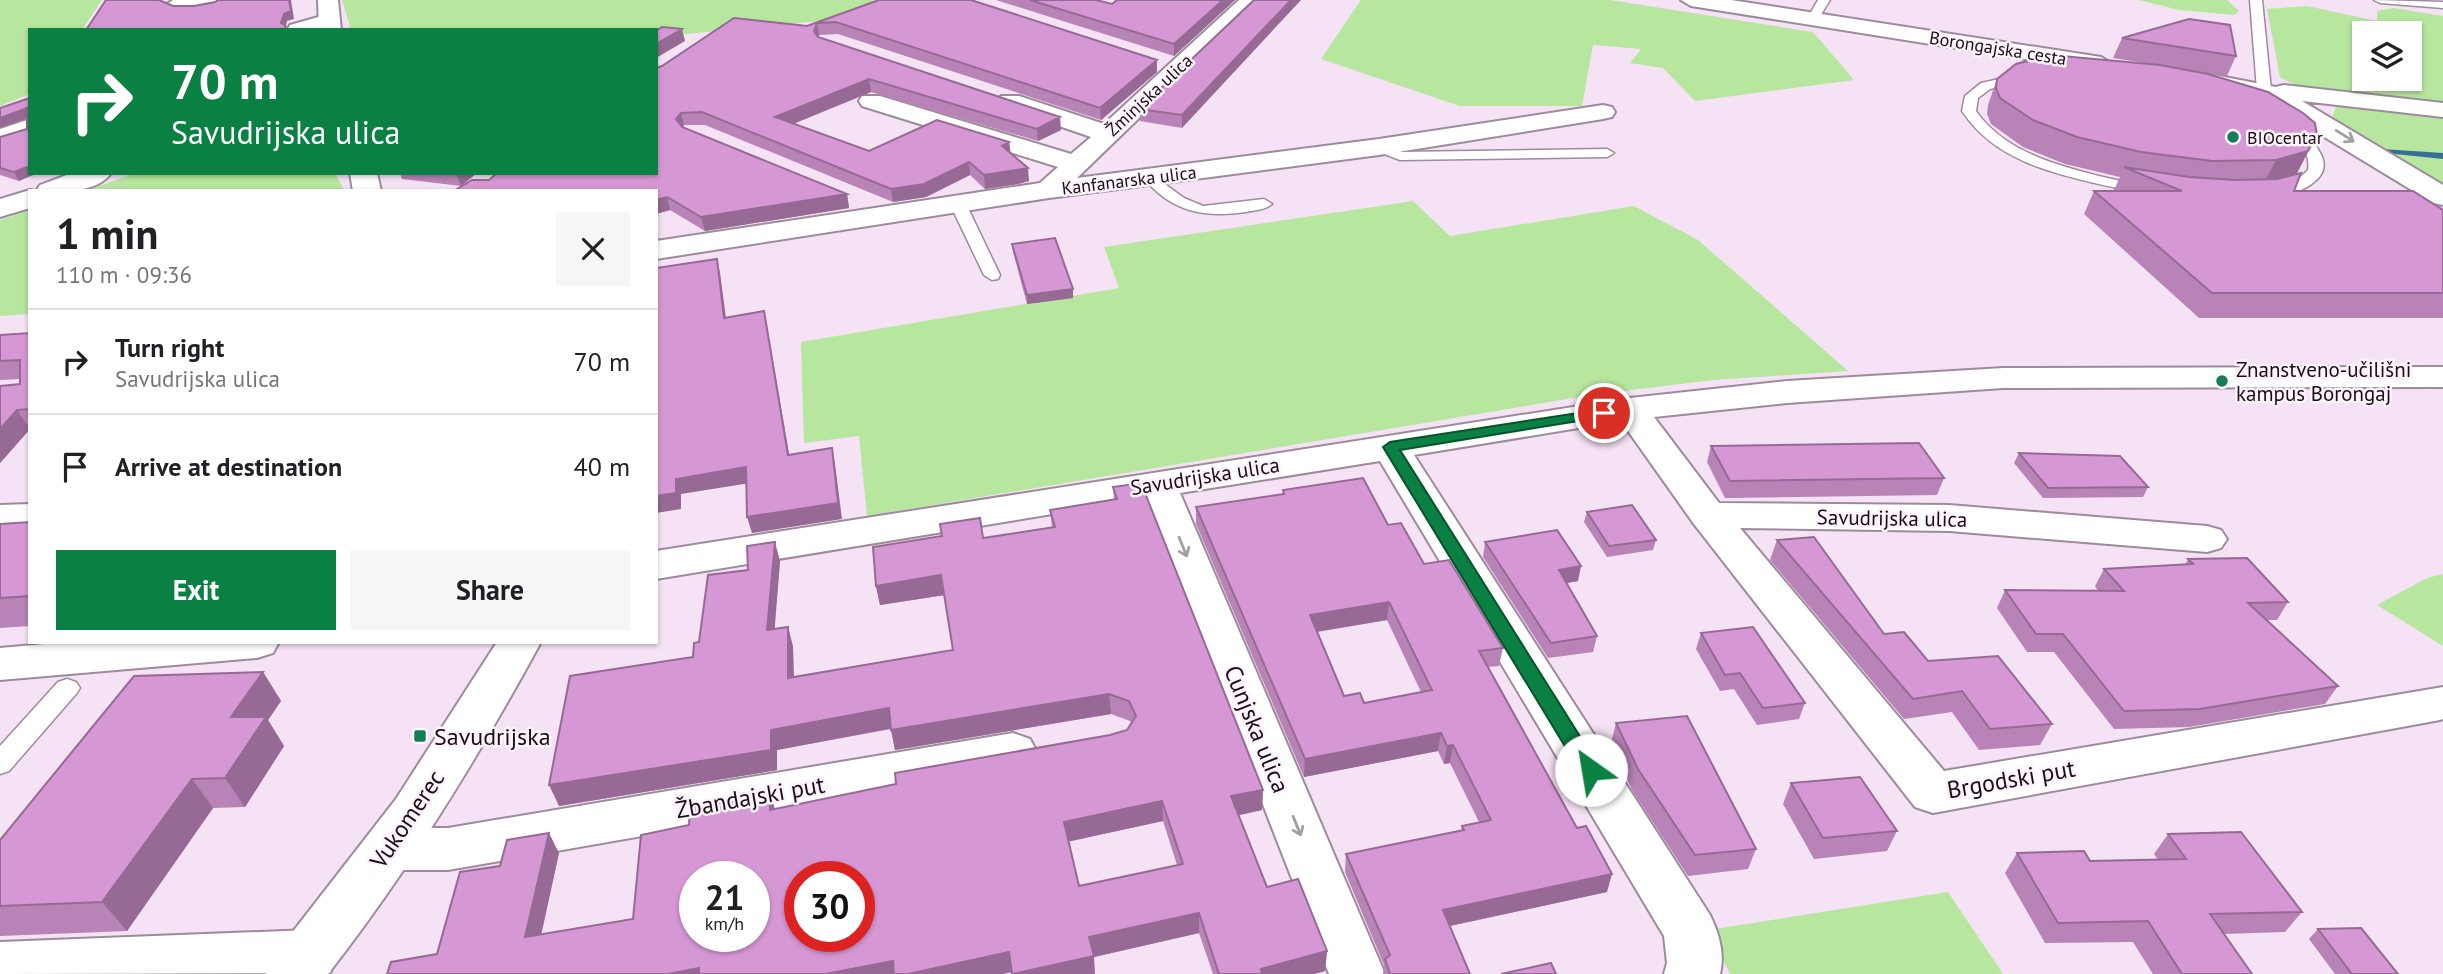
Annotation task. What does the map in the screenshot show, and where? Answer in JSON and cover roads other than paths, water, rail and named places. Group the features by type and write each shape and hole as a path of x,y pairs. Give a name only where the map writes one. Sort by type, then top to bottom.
{"street":[{"path":"171,9 220,0"},
{"name":"Žminjska ulica","path":"1049,190 1251,0"},
{"name":"Borongajska cesta","path":"1691,0 1818,10 2028,53 2264,90 2325,124 2443,197"},
{"path":"303,28 329,17"},
{"path":"1152,59 1178,68"},
{"path":"2264,90 2443,110"},
{"path":"993,96 1108,134"},
{"path":"871,101 1075,164"},
{"name":"Kanfanarska ulica","path":"658,250 1049,190 1378,147 1603,111"},
{"path":"0,138 28,128"},
{"path":"55,189 93,175"},
{"path":"848,195 887,214"},
{"path":"0,209 28,199"},
{"name":"Savudrijska ulica","path":"658,565 1630,409 1787,392 2003,378 2443,377"},
{"path":"1630,409 1708,515"},
{"path":"1390,447 1691,932 1695,962 1692,974"},
{"name":"Cunjska ulica","path":"1157,484 1357,974"},
{"name":"Savudrijska ulica","path":"1708,515 1949,518 2207,539"},
{"name":"Brgodski put","path":"1708,515 1933,793 2440,703"},
{"path":"0,518 28,516"},
{"path":"0,664 69,663 239,644"},
{"name":"Vukomerec","path":"0,967 302,964 388,849 495,686 518,644"},
{"name":"Žbandajski put","path":"388,849 448,849 1057,745"}],"lane":[{"path":"2256,0 2264,90"},
{"path":"2380,0 2443,5"},
{"path":"2028,53 2053,74 2096,75 2150,82 2245,107 2292,130 2304,139 2314,150 2314,174 2295,187 2226,197 2186,195 2112,183 2036,161 2006,146 1979,126 1969,111 1972,96 1986,86 2014,78 2053,74"},
{"path":"1378,147 1400,156 1607,153"},
{"path":"1151,178 1185,207 1203,211 1264,204"},
{"path":"958,204 992,275"},
{"path":"0,764 69,663"}],"waterway":[{"path":"2385,151 2443,156"}],"place":[{"name":"BIOcentar","path":"2233,137"},
{"name":"Znanstveno-učilišni kampus Borongaj","path":"2222,381"},
{"name":"Savudrijska","path":"420,736"}]}
